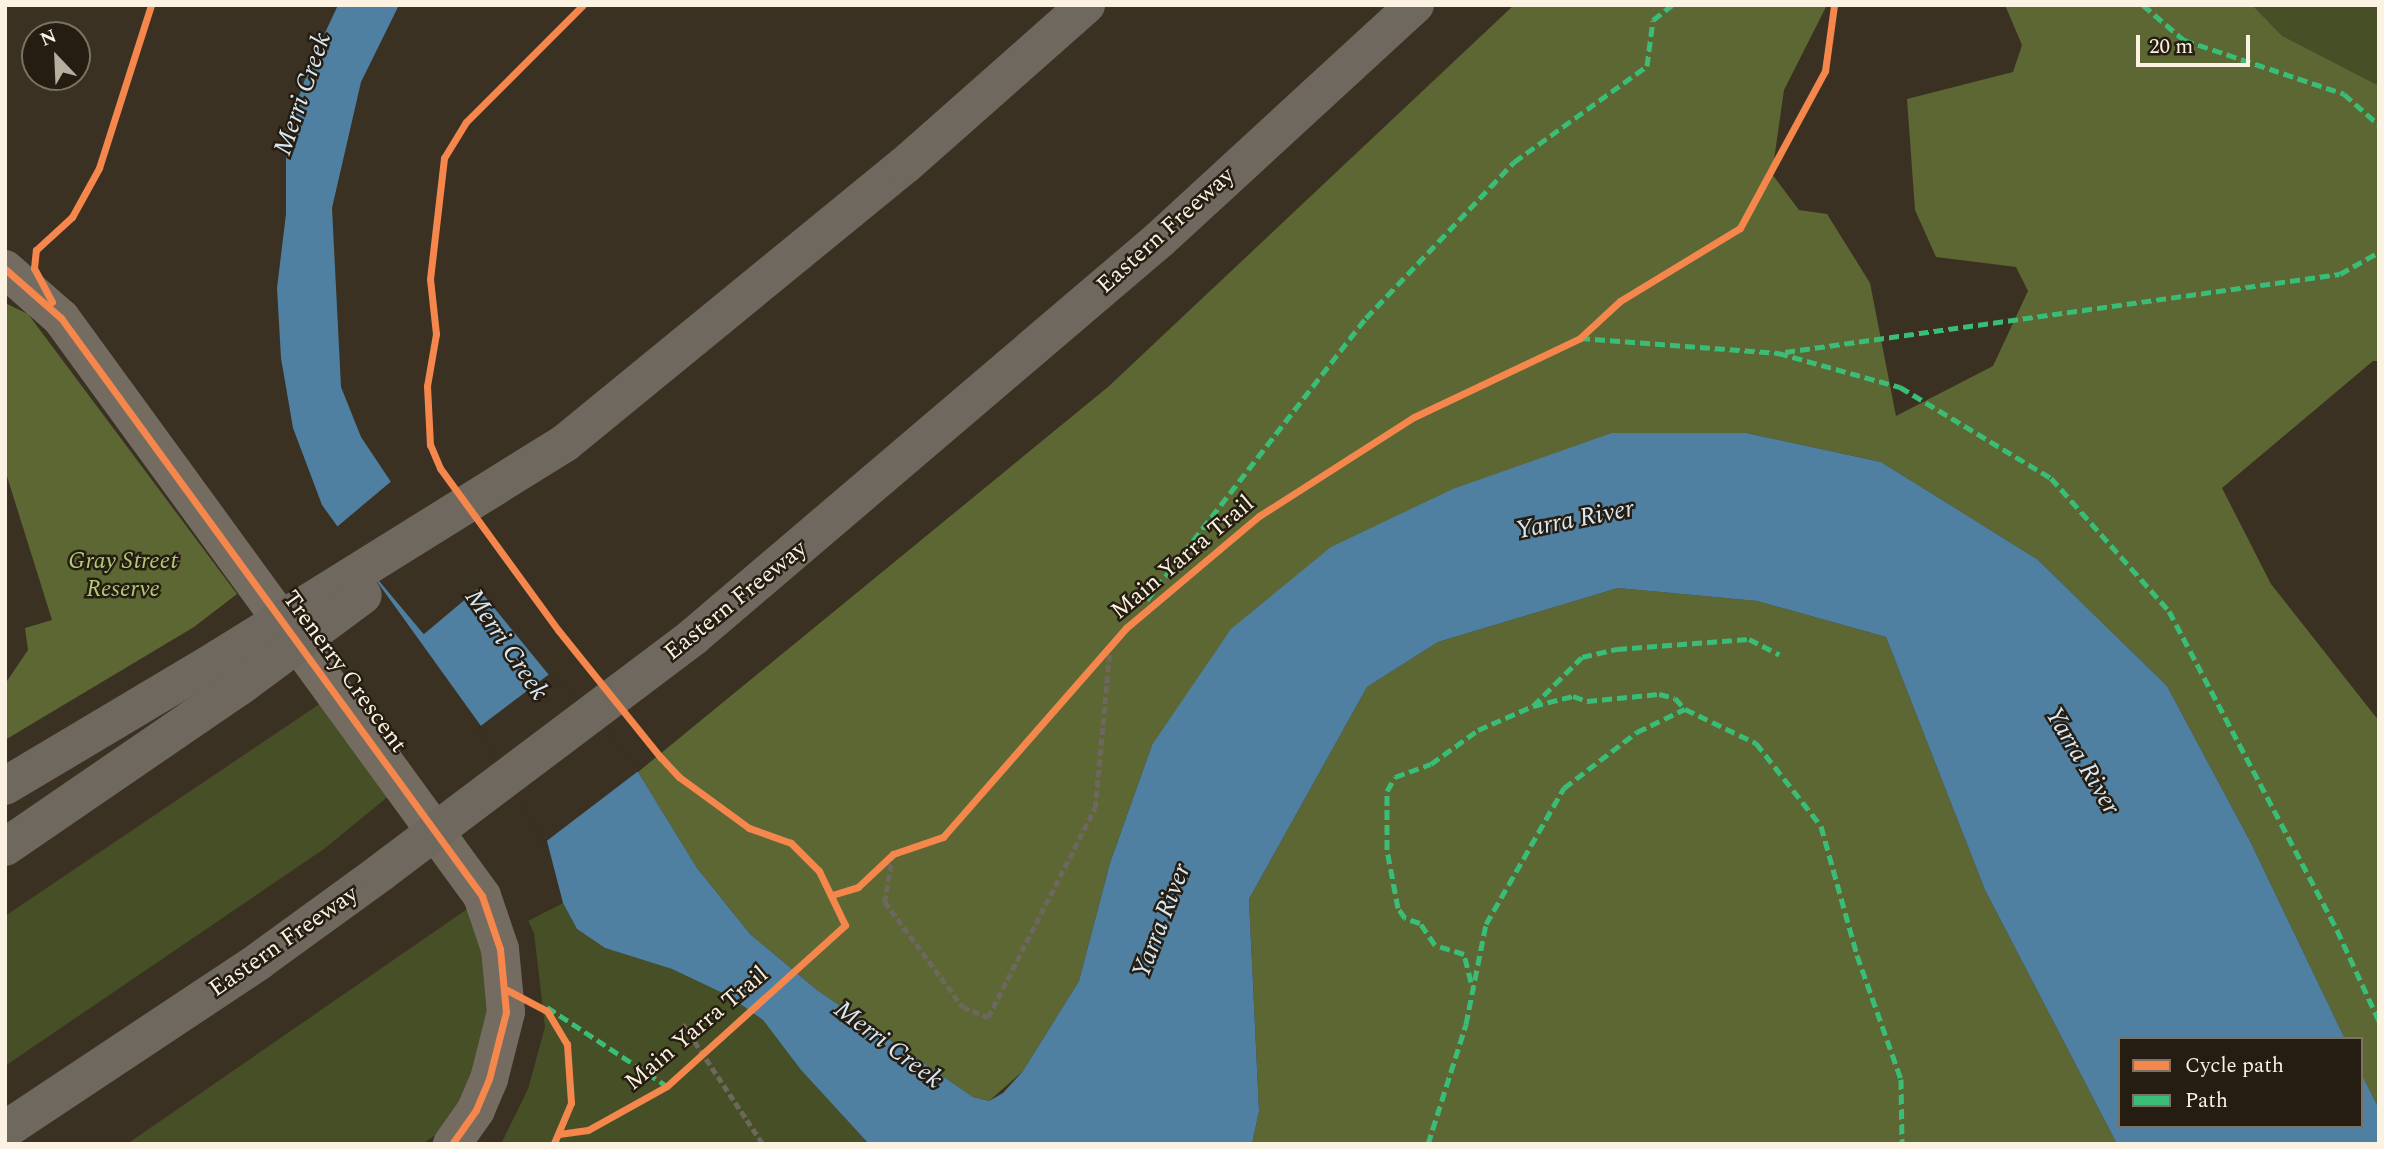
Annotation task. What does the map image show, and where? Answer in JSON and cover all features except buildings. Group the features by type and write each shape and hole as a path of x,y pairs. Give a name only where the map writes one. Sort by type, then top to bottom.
{"highway":[{"path":"5,847 228,673 565,443 875,190 1086,5"},
{"name":"Eastern Freeway","path":"5,1130 259,961 694,638 1149,249 1415,5"},
{"path":"5,786 228,673"}],"street":[{"name":"Trenerry Crescent","path":"5,270 61,318 482,896 500,949 506,1012 489,1079 476,1110 452,1144"},
{"name":"Trenerry Crescent","path":"5,293 61,318"}],"path":[{"path":"893,854 886,902 963,1007 988,1017 1095,808 1110,647"},
{"path":"884,862 893,854 905,850"},
{"path":"683,1024 763,1144"}],"green space":[{"path":"1514,5 1827,5 1784,90 1772,174 1799,210 1827,214 1870,283 1896,416 1993,366 2028,291 2016,267 1936,257 1915,210 1907,99 2013,72 2022,45 2005,5 2252,5 2282,36 2379,86 2379,361 2373,361 2222,488 2271,584 2379,721 2379,1109 2363,1077 2363,1037 2344,1037 2251,843 2167,686 2037,559 1881,462 1746,433 1152,745 1110,863 1079,981 1023,1071 989,1101 973,1097 817,990 750,934 697,868 638,772 1108,387"},
{"path":"2214,5 2379,5 2379,100"},
{"name":"Gray Street Reserve","path":"5,303 28,314 237,594 194,627 5,740 5,684 28,650 25,628 52,620 5,470"},
{"path":"1618,588 1757,601 1886,637 1985,890 2117,1144 1252,1144 1259,1111 1249,899 1367,687 1438,642"},
{"path":"321,703 390,795 324,849 5,1066 5,916"},
{"path":"563,903 577,929 605,948 672,969 729,996 763,1020 801,1070 869,1144 501,1144 528,1089 545,1027 534,933 528,921"},
{"path":"473,905 492,991 476,1080 446,1128 422,1144 127,1144"}],"water":[{"path":"338,5 399,5 361,82 332,208 341,387 361,437 391,482 549,675 638,772 697,868 750,934 817,990 973,1097 989,1101 1003,1093 1023,1071 1079,981 1110,863 1152,745 1231,629 1331,547 1453,489 1612,433 1746,433 1881,462 2037,559 2167,686 2251,843 2344,1037 2118,1037 2118,1128 2363,1128 2363,1077 2379,1109 2379,1144 2117,1144 1985,890 1886,637 1757,601 1618,588 1438,642 1367,687 1249,899 1259,1111 1252,1144 869,1144 801,1070 763,1020 729,996 672,969 605,948 577,929 563,903 547,841 481,726 322,505 293,428 281,358 277,288 286,214 286,133 310,65"}],"pier":[{"path":"394,479 483,585 424,634 335,528"},
{"path":"552,672 641,769 544,843 478,728"}],"marked path":[{"path":"1147,600 1366,318 1514,162 1647,66 1653,20 1672,5"},
{"path":"2143,5 2184,40 2344,94 2379,125"},
{"path":"1785,352 2340,274 2379,252"},
{"path":"1580,338 1778,353 1900,387 2051,478 2169,611 2337,930 2379,1021"},
{"path":"1471,982 1464,954 1435,945 1420,923 1405,918 1398,908 1387,850 1387,791 1395,777 1431,764 1478,730 1533,706 1582,657 1617,649 1749,639 1779,654"},
{"path":"1533,706 1573,696 1587,701 1659,694 1675,698 1685,709"},
{"path":"1428,1144 1466,1024 1486,924 1564,788 1637,732 1685,709 1756,743 1821,826 1857,955 1901,1079 1902,1144"},
{"path":"547,1007 667,1086"}],"cycle path":[{"path":"52,302 34,268 36,250 72,217 99,168 151,5"},
{"name":"Main Yarra Trail","path":"559,1134 588,1130 667,1086 845,925 819,871 791,843 749,828 679,777 661,758 558,630 440,468 430,445 427,386 436,334 430,279 444,158 466,122 583,5"},
{"name":"Main Yarra Trail","path":"832,895 858,887 893,854 943,837 1126,628 1259,516 1414,417 1580,338 1620,301 1740,228 1825,71 1834,5"},
{"path":"5,269 61,318 482,896 500,949 506,1012 489,1079 476,1110 452,1144"},
{"path":"505,989 547,1011 567,1044 571,1103 554,1143"}],"water label":[{"name":"Merri Creek","path":"303,94"},
{"name":"Yarra River","path":"1575,520"},
{"name":"Merri Creek","path":"506,645"},
{"name":"Yarra River","path":"2082,761"},
{"name":"Yarra River","path":"1162,921"},
{"name":"Merri Creek","path":"888,1045"}]}
